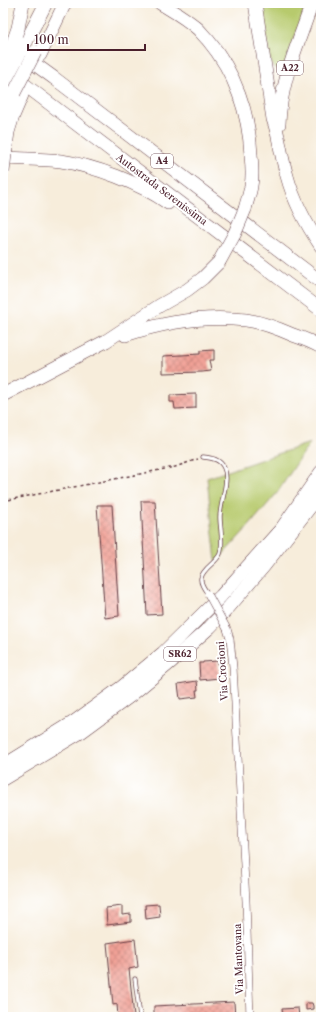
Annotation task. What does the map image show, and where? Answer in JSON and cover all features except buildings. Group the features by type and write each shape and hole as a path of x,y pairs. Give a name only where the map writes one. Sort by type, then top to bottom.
{"highway":[{"path":"3,80 18,28 23,3"},
{"path":"3,80 26,42 46,3"},
{"path":"3,115 18,94 61,3"},
{"path":"38,53 65,3"},
{"path":"3,395 106,341 159,306 187,290 203,278 219,262 235,233 245,209 251,186 251,141 238,89 219,55 199,29 160,3"},
{"name":"A22","path":"256,3 273,119 284,166 291,192 304,220 321,246"},
{"name":"A22","path":"278,136 281,102 287,75 312,3"},
{"name":"A4","path":"3,41 321,282"},
{"name":"Autostrada Serenissima","path":"3,68 321,310"},
{"path":"3,172 4,156 18,94"},
{"path":"4,156 61,161 111,174 131,183 159,196 233,252 300,293"},
{"path":"106,341 151,326 177,321 212,319 247,320 276,328 321,347"},
{"name":"SR62","path":"3,766 74,722 122,687 163,653 221,596 282,528 321,472"},
{"name":"SR62","path":"3,779 81,732 130,696 210,627 264,566 321,491"}],"street":[{"name":"Via Crocioni","path":"208,594 227,630 230,639 233,668 246,901"},
{"name":"Via Mantovana","path":"246,901 250,1017"}],"lane":[{"name":"Via Crocioni","path":"203,457 217,460 225,469 226,479 220,516 222,545 220,554 201,576 201,581 208,594"},
{"path":"135,979 140,1017"}],"path":[{"path":"3,501 175,467 203,457"}],"green space":[{"path":"259,3 307,3 284,68 282,69 276,69 271,64"},
{"path":"310,443 277,493 216,562 207,478"}]}
